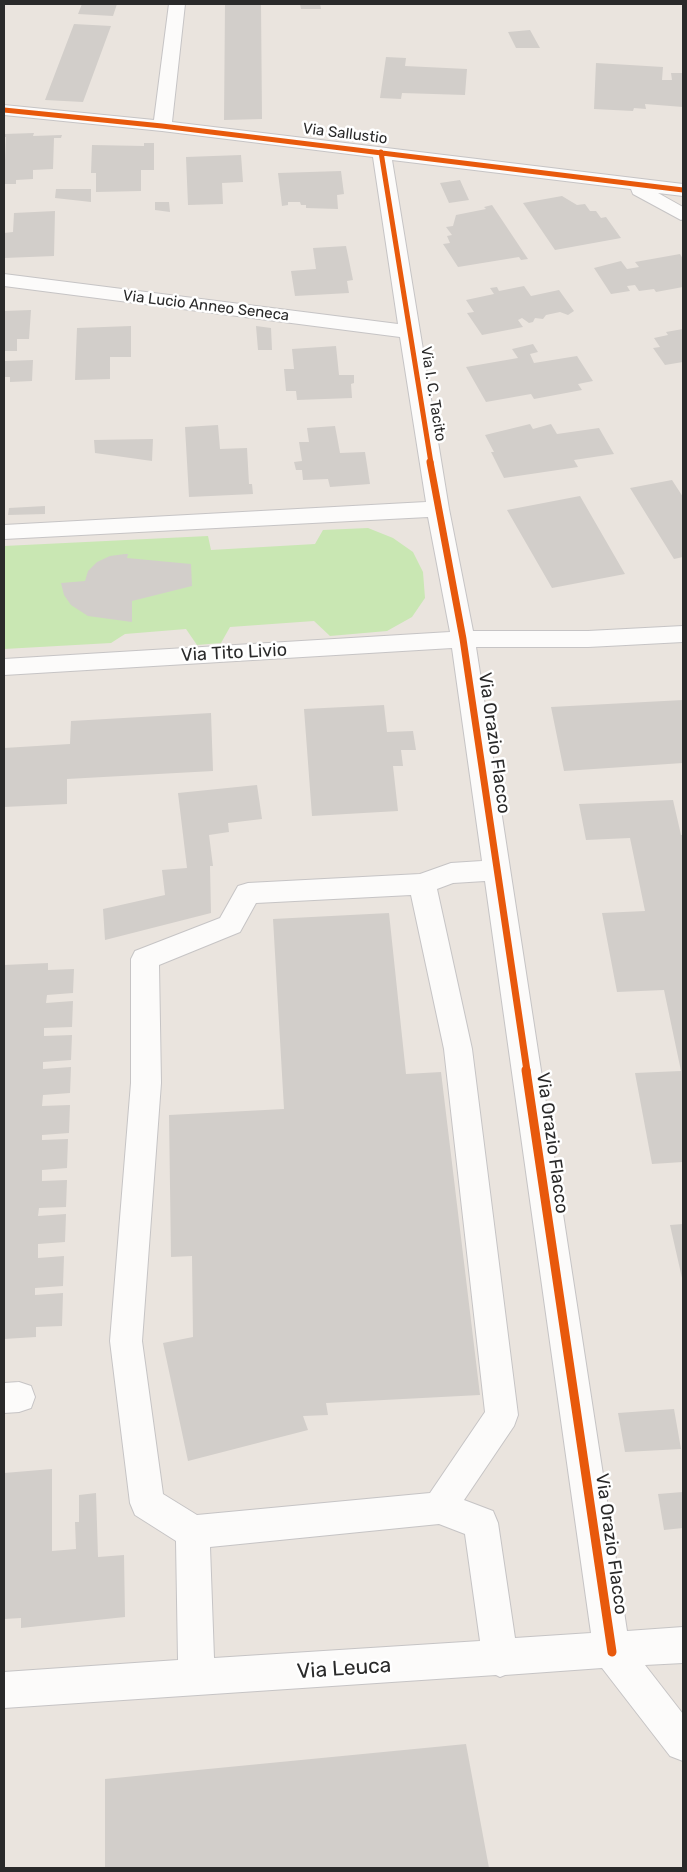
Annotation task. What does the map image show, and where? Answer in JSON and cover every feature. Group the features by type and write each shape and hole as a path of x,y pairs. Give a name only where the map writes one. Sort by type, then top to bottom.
{"street":[{"path":"162,126 177,4"},
{"name":"Via Sallustio","path":"4,110 162,126 683,190"},
{"name":"Via I. C. Tacito","path":"381,152 438,508 464,640"},
{"name":"Via Sallustio","path":"628,183 683,212"},
{"name":"Via Lucio Anneo Seneca","path":"4,280 409,332"},
{"path":"4,532 438,508"},
{"name":"Via Tito Livio","path":"4,667 464,640 588,639 683,634"},
{"name":"Via Orazio Flacco","path":"464,640 612,1652"},
{"path":"497,870 451,873 422,884 248,893 230,925 145,959 146,1083 126,1341 147,1503 193,1532 439,1508 481,1523 500,1659"},
{"path":"422,884 458,1049 502,1415 439,1508"},
{"path":"193,1532 194,1634 198,1678"},
{"name":"Via Leuca","path":"4,1690 612,1652 683,1645"},
{"path":"612,1652 683,1744"}],"green space":[{"path":"368,528 393,538 413,552 423,572 425,598 412,617 387,631 330,636 314,621 230,627 221,643 197,645 186,629 125,634 111,643 4,649 4,546 208,536 211,550 315,544 323,530"}],"building":[{"path":"82,4 117,4 113,16 78,14"},
{"path":"261,4 262,119 224,120 225,5"},
{"path":"300,4 320,4 321,9 301,9"},
{"path":"74,24 111,26 83,102 45,100"},
{"path":"530,30 540,48 516,48 508,32"},
{"path":"386,57 406,58 405,66 467,69 465,95 402,93 401,99 380,98"},
{"path":"596,63 663,67 662,80 672,80 671,73 683,73 683,107 645,104 646,109 634,108 633,111 594,109"},
{"path":"34,133 33,136 62,135 61,138 54,138 53,169 33,170 33,179 16,180 16,184 4,184 6,137 4,137 4,134"},
{"path":"144,143 154,143 154,170 141,170 141,191 96,192 96,173 91,173 92,145 144,146"},
{"path":"241,155 243,182 222,183 223,204 188,205 186,157"},
{"path":"341,171 344,194 337,195 338,209 306,208 306,205 301,205 300,202 288,202 288,205 282,206 278,173"},
{"path":"460,180 469,200 449,203 440,183"},
{"path":"56,189 91,189 91,202 55,198"},
{"path":"562,196 577,205 585,204 590,211 596,211 601,218 606,217 621,238 555,250 523,203"},
{"path":"155,202 169,202 170,212 155,210"},
{"path":"492,205 528,259 521,260 519,257 458,267 443,244 450,243 447,236 452,235 446,227 453,226 456,215 486,209 484,207"},
{"path":"55,211 54,256 4,258 4,233 13,232 14,213"},
{"path":"346,246 353,280 347,281 349,293 295,296 291,271 316,269 313,248"},
{"path":"680,254 683,259 683,287 656,292 654,289 639,291 635,285 627,286 630,291 611,294 594,268 621,261 627,269 639,267 635,262"},
{"path":"524,286 531,296 559,290 574,311 568,315 560,312 546,315 543,319 535,318 533,322 529,323 522,318 518,320 523,327 482,335 467,313 474,312 466,300 494,294 490,288 497,287 499,291"},
{"path":"31,310 29,339 17,339 17,351 4,351 4,311"},
{"path":"131,326 131,357 110,357 110,379 75,380 77,328"},
{"path":"256,326 271,328 272,350 258,350"},
{"path":"683,329 683,362 665,365 653,348 660,347 654,338 668,335 666,332"},
{"path":"533,344 538,352 530,354 534,363 577,356 593,381 578,384 582,390 534,399 531,394 486,402 466,367 518,358 512,349"},
{"path":"336,346 339,375 354,375 354,383 351,384 352,398 297,400 296,391 286,391 284,369 294,369 292,349"},
{"path":"33,360 32,381 10,382 10,377 4,377 5,361"},
{"path":"530,424 533,429 551,424 557,434 599,428 614,454 574,460 578,467 504,478 485,435"},
{"path":"218,425 220,449 247,448 249,484 252,484 253,494 189,497 185,427"},
{"path":"335,426 340,453 365,452 370,484 330,487 328,479 303,480 302,470 296,470 294,462 302,461 299,442 309,442 307,428"},
{"path":"153,439 152,461 95,453 94,440"},
{"path":"672,480 683,497 683,557 674,559 630,488"},
{"path":"580,496 625,574 552,588 507,510"},
{"path":"45,506 45,514 8,515 9,508"},
{"path":"128,554 127,558 191,564 192,586 132,601 132,622 88,616 71,605 64,595 61,583 85,581 88,571 97,562 110,556"},
{"path":"683,700 683,763 564,771 551,707"},
{"path":"384,705 387,732 413,731 416,750 401,750 403,766 393,766 398,811 312,816 304,709"},
{"path":"211,713 213,771 67,779 67,804 4,807 4,748 70,744 71,721"},
{"path":"257,785 262,819 228,823 229,832 209,835 213,866 210,866 211,913 105,940 103,909 165,895 162,870 187,868 178,793"},
{"path":"673,800 681,835 683,835 683,1162 652,1164 635,1073 681,1071 664,990 617,992 602,913 645,911 630,838 586,840 579,804"},
{"path":"389,913 406,1074 441,1072 480,1395 326,1403 328,1415 303,1416 308,1430 188,1461 163,1343 193,1337 192,1256 171,1257 169,1115 284,1109 273,919"},
{"path":"48,963 48,970 74,969 73,993 47,995 46,1003 73,1001 72,1027 44,1028 44,1036 72,1035 71,1060 43,1062 43,1069 71,1067 70,1093 43,1095 42,1106 70,1105 69,1133 42,1135 42,1140 68,1139 67,1168 42,1170 42,1181 67,1180 66,1207 39,1208 38,1216 66,1214 65,1242 38,1244 38,1258 64,1256 63,1286 35,1288 35,1295 63,1293 62,1326 36,1327 36,1337 4,1339 4,965"},
{"path":"683,1224 683,1278 682,1278 670,1225"},
{"path":"674,1409 681,1449 625,1452 618,1413"},
{"path":"52,1469 52,1551 76,1549 75,1522 79,1522 79,1495 96,1493 98,1557 124,1555 125,1617 21,1628 21,1618 4,1619 4,1473"},
{"path":"683,1492 683,1528 664,1530 658,1494"},
{"path":"466,1744 489,1868 105,1868 105,1779"}],"cycle path":[{"path":"4,110 162,126 683,190"},
{"path":"381,152 438,509 463,639 612,1652"}]}
